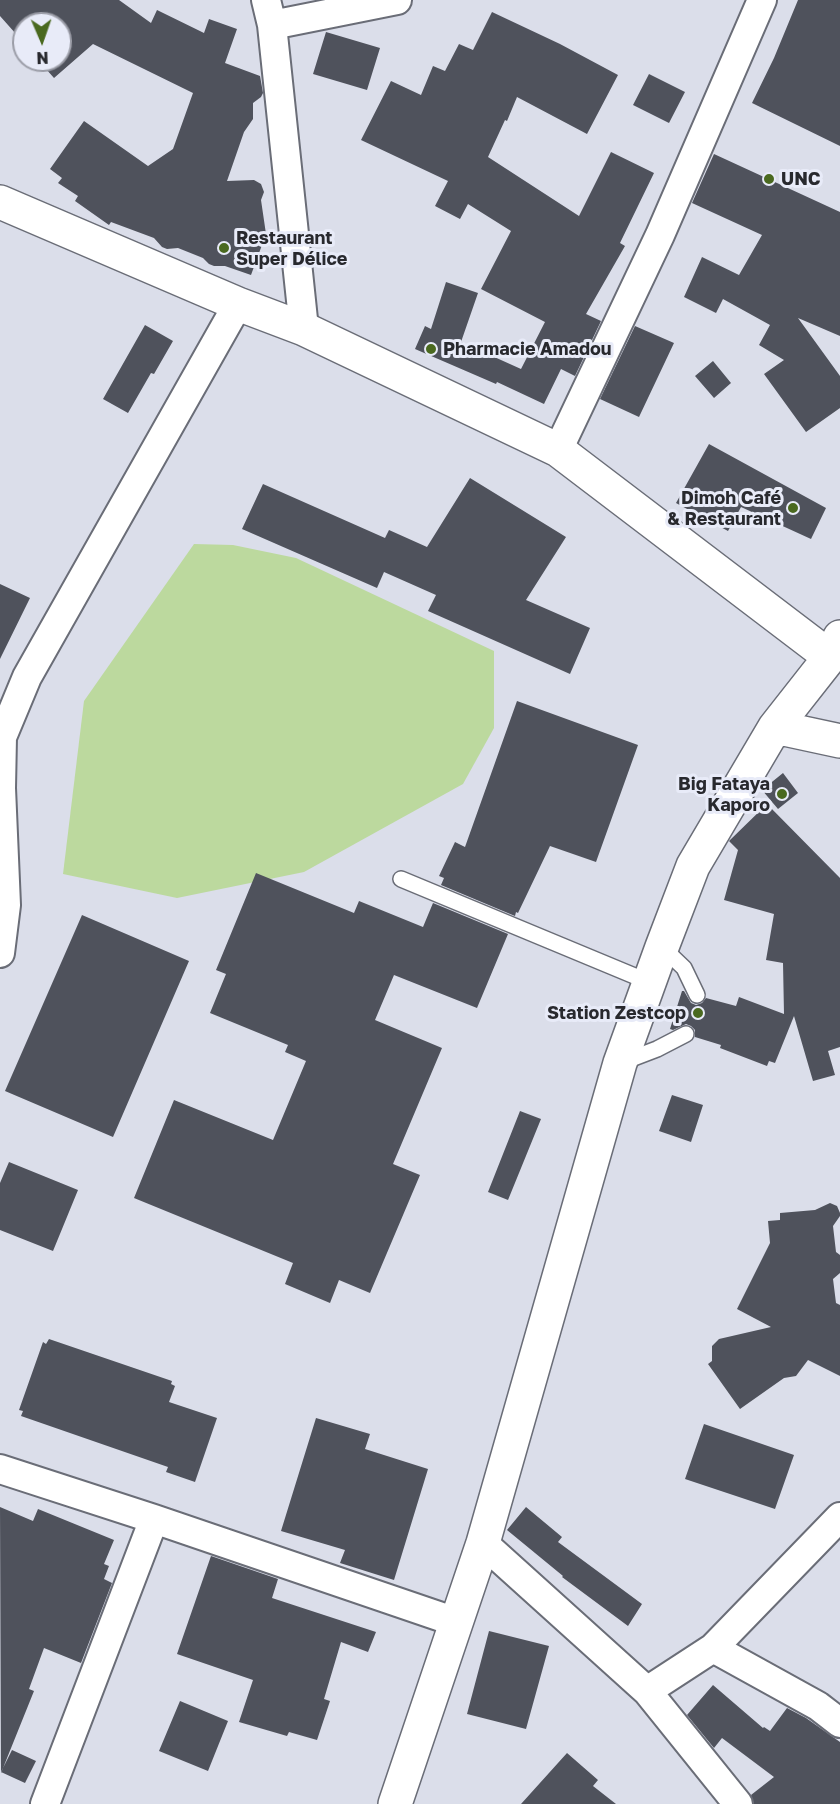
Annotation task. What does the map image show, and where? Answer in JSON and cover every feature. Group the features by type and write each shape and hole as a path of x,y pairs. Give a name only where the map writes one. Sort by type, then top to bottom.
{"street":[{"path":"304,329 269,13 397,0"},
{"path":"558,450 660,235 762,0"},
{"path":"0,202 238,304 304,329 558,450 835,647 775,727 693,866 662,947 620,1063 483,1543 395,1804"},
{"path":"0,953 6,905 1,788 2,737 27,677 238,304"},
{"path":"775,727 840,741"},
{"path":"0,1469 456,1622"},
{"path":"647,1691 713,1648 840,1517"},
{"path":"45,1804 154,1519"},
{"path":"483,1543 647,1691 738,1804"},
{"path":"713,1648 818,1706 840,1724"}],"lane":[{"path":"401,879 649,982"},
{"path":"662,947 684,968 697,995"},
{"path":"620,1063 657,1049 686,1034"}],"green space":[{"path":"194,544 233,545 296,558 494,651 494,728 463,784 304,872 177,898 63,874 84,701"}],"building":[{"path":"0,0 119,0 151,23 157,10 204,33 209,19 237,29 225,63 260,76 263,93 253,103 253,119 244,132 227,181 254,180 261,184 264,192 261,200 266,234 251,275 225,266 214,266 203,258 178,248 162,247 154,238 111,222 109,225 75,201 78,196 58,183 62,178 50,169 84,121 148,166 173,149 193,93 93,44 72,62 72,12 12,12 12,30 0,16"},
{"path":"798,0 840,0 840,146 752,103"},
{"path":"492,12 618,75 587,134 517,97 488,157 579,216 611,152 654,173 620,243 625,246 586,314 601,321 575,376 561,369 544,404 497,382 496,384 415,349 425,326 431,329 446,282 478,293 461,342 521,369 545,322 481,289 511,231 468,204 460,219 435,206 448,181 361,140 391,81 421,95 433,66 445,71 459,44 473,50"},
{"path":"326,32 380,48 367,90 313,74"},
{"path":"49,72 61,72 54,78"},
{"path":"649,74 685,92 669,123 633,105"},
{"path":"714,154 840,212 840,336 798,318 840,376 840,408 806,432 764,374 784,360 759,345 770,325 723,299 716,313 684,297 702,257 739,275 762,235 692,203"},
{"path":"145,325 173,341 128,413 103,399"},
{"path":"635,326 674,343 639,417 600,399"},
{"path":"713,361 731,383 714,398 695,376"},
{"path":"709,444 826,508 811,539 741,507 728,531 676,503"},
{"path":"470,478 566,537 526,600 590,628 570,674 428,611 436,595 384,572 377,588 242,529 263,484 385,538 389,530 427,547"},
{"path":"0,584 30,598 0,659"},
{"path":"517,701 638,745 596,862 550,846 515,916 441,885 444,878 439,876 455,842 465,847"},
{"path":"783,773 798,793 778,809 762,790"},
{"path":"767,804 840,878 840,1047 828,1051 835,1075 813,1081 794,1016 775,1063 769,1061 767,1066 720,1048 721,1045 695,1037 695,1030 686,1024 673,1030 670,1029 682,991 691,1003 696,1005 702,1003 706,998 736,1006 739,997 784,1014 783,963 766,960 774,914 724,900 738,850 729,841"},
{"path":"256,873 354,913 359,901 423,927 433,903 508,934 477,1008 394,975 375,1020 442,1048 393,1164 420,1175 370,1293 339,1280 330,1303 285,1284 293,1263 134,1198 174,1100 273,1140 306,1061 285,1052 288,1045 210,1013 226,974 216,970"},
{"path":"82,915 189,961 113,1137 5,1091"},
{"path":"672,1095 703,1105 691,1142 659,1131"},
{"path":"520,1111 541,1119 508,1200 488,1192"},
{"path":"9,1162 78,1190 53,1251 0,1230 0,1183"},
{"path":"830,1203 837,1206 840,1213 833,1226 836,1252 840,1255 840,1273 833,1279 836,1303 840,1305 840,1376 808,1360 796,1376 784,1378 740,1409 708,1364 712,1361 712,1346 719,1339 771,1327 737,1309 770,1243 768,1221 780,1220 780,1213 815,1210"},
{"path":"49,1339 172,1381 171,1384 175,1386 169,1402 217,1418 195,1482 166,1472 168,1467 21,1416 23,1411 19,1410 43,1342 46,1344"},
{"path":"316,1418 370,1434 365,1449 428,1469 394,1580 340,1563 345,1550 281,1531"},
{"path":"704,1424 794,1455 775,1509 685,1479"},
{"path":"0,1507 33,1521 38,1509 114,1540 104,1564 109,1566 104,1579 112,1583 81,1663 44,1648 29,1689 34,1691 1,1773"},
{"path":"526,1507 562,1537 558,1542 642,1604 628,1626 562,1577 507,1530"},
{"path":"211,1556 278,1579 272,1598 376,1632 368,1652 341,1642 324,1699 330,1701 317,1740 289,1732 287,1736 239,1722 253,1680 177,1654"},
{"path":"489,1631 549,1646 526,1729 467,1714"},
{"path":"713,1685 763,1728 770,1731 787,1708 806,1718 840,1742 840,1804 754,1804 751,1795 774,1777 722,1738 714,1748 687,1715"},
{"path":"180,1701 228,1721 208,1771 159,1751"},
{"path":"12,1750 36,1761 25,1783 1,1772"},
{"path":"567,1753 598,1780 593,1786 616,1804 521,1804"}],"place":[{"name":"UNC","path":"769,179"},
{"name":"Restaurant Super Délice","path":"224,248"},
{"name":"Pharmacie Amadou","path":"431,349"},
{"name":"Dimoh Café & Restaurant","path":"793,508"},
{"name":"Big Fataya Kaporo","path":"782,794"},
{"name":"Station Zestcop","path":"698,1013"}]}
